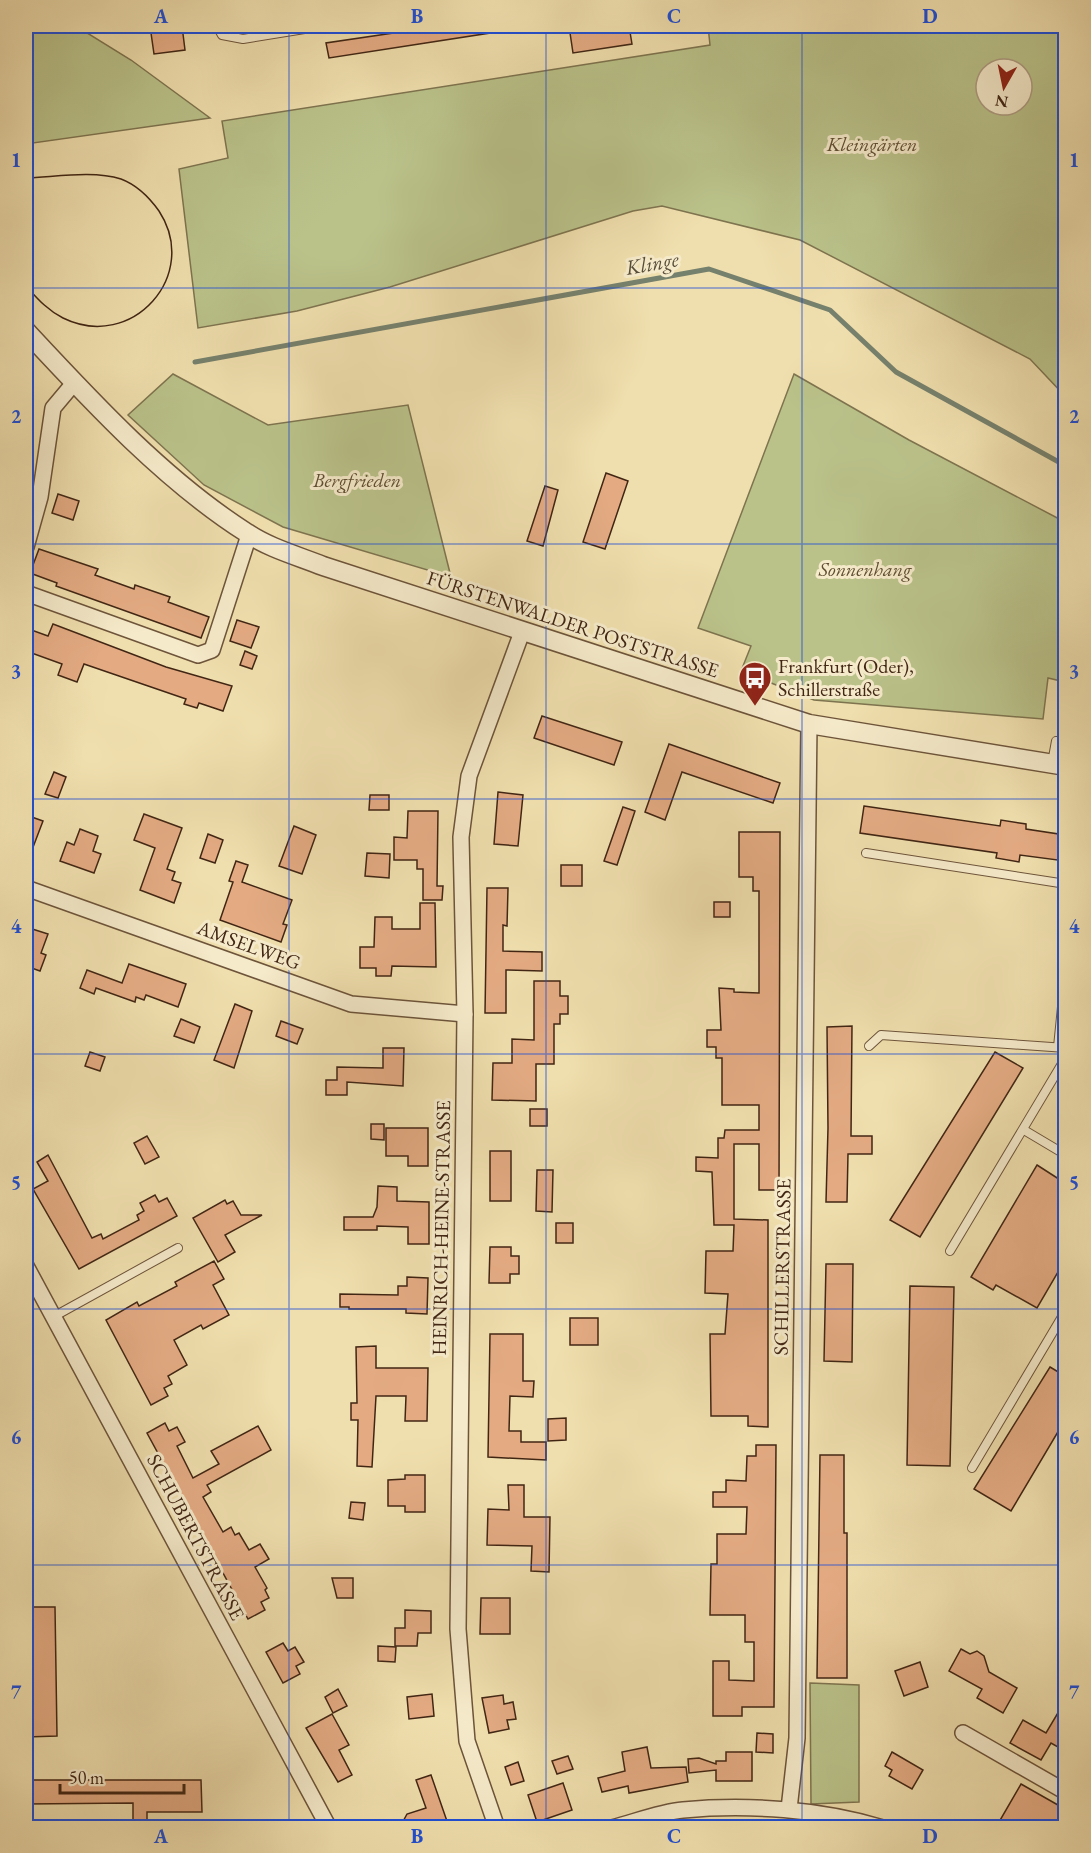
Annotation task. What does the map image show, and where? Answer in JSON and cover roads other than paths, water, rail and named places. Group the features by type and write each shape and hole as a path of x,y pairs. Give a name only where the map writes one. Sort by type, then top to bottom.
{"street":[{"name":"FÜRSTENWALDER POSTSTRASSE","path":"26,331 74,383 182,488 249,535 323,566 809,724 1059,765"},
{"path":"26,547 29,523 40,497 53,408 74,383"},
{"path":"26,593 198,656 212,650 249,535"},
{"name":"HEINRICH-HEINE-STRASSE","path":"497,1827 467,1741 458,1629 465,1014 461,837 469,776 522,632"},
{"name":"SCHILLERSTRASSE","path":"789,1809 797,1738 809,724"},
{"name":"AMSELWEG","path":"26,888 351,1004 465,1014"},
{"name":"SCHUBERTSTRASSE","path":"26,1266 329,1827"},
{"path":"963,1733 1065,1792"},
{"path":"612,1827 682,1810 789,1809 846,1816 883,1827"}],"lane":[{"path":"217,26 222,35 243,39 323,26"},
{"path":"1056,741 1059,765"},
{"path":"866,853 1065,884"},
{"path":"869,1046 881,1035 1062,1048 1065,966"},
{"path":"950,1251 1024,1130 1065,1057"},
{"path":"1024,1130 1065,1155"},
{"path":"53,1317 178,1248"},
{"path":"972,1468 1065,1310"}],"waterway":[{"name":"Klinge","path":"195,362 709,269 830,310 896,372 1066,466"}],"tram line":[{"path":"26,178 98,175 121,179 132,185 147,196 159,211 170,235 171,260 165,282 153,301 135,316 113,325 89,326 63,318 47,308 26,286"}],"place":[{"name":"Frankfurt (Oder), Schillerstraße","path":"755,707"}],"park label":[{"name":"Kleingärten","path":"872,144"},
{"name":"Bergfrieden","path":"357,480"},
{"name":"Sonnenhang","path":"865,569"}]}
